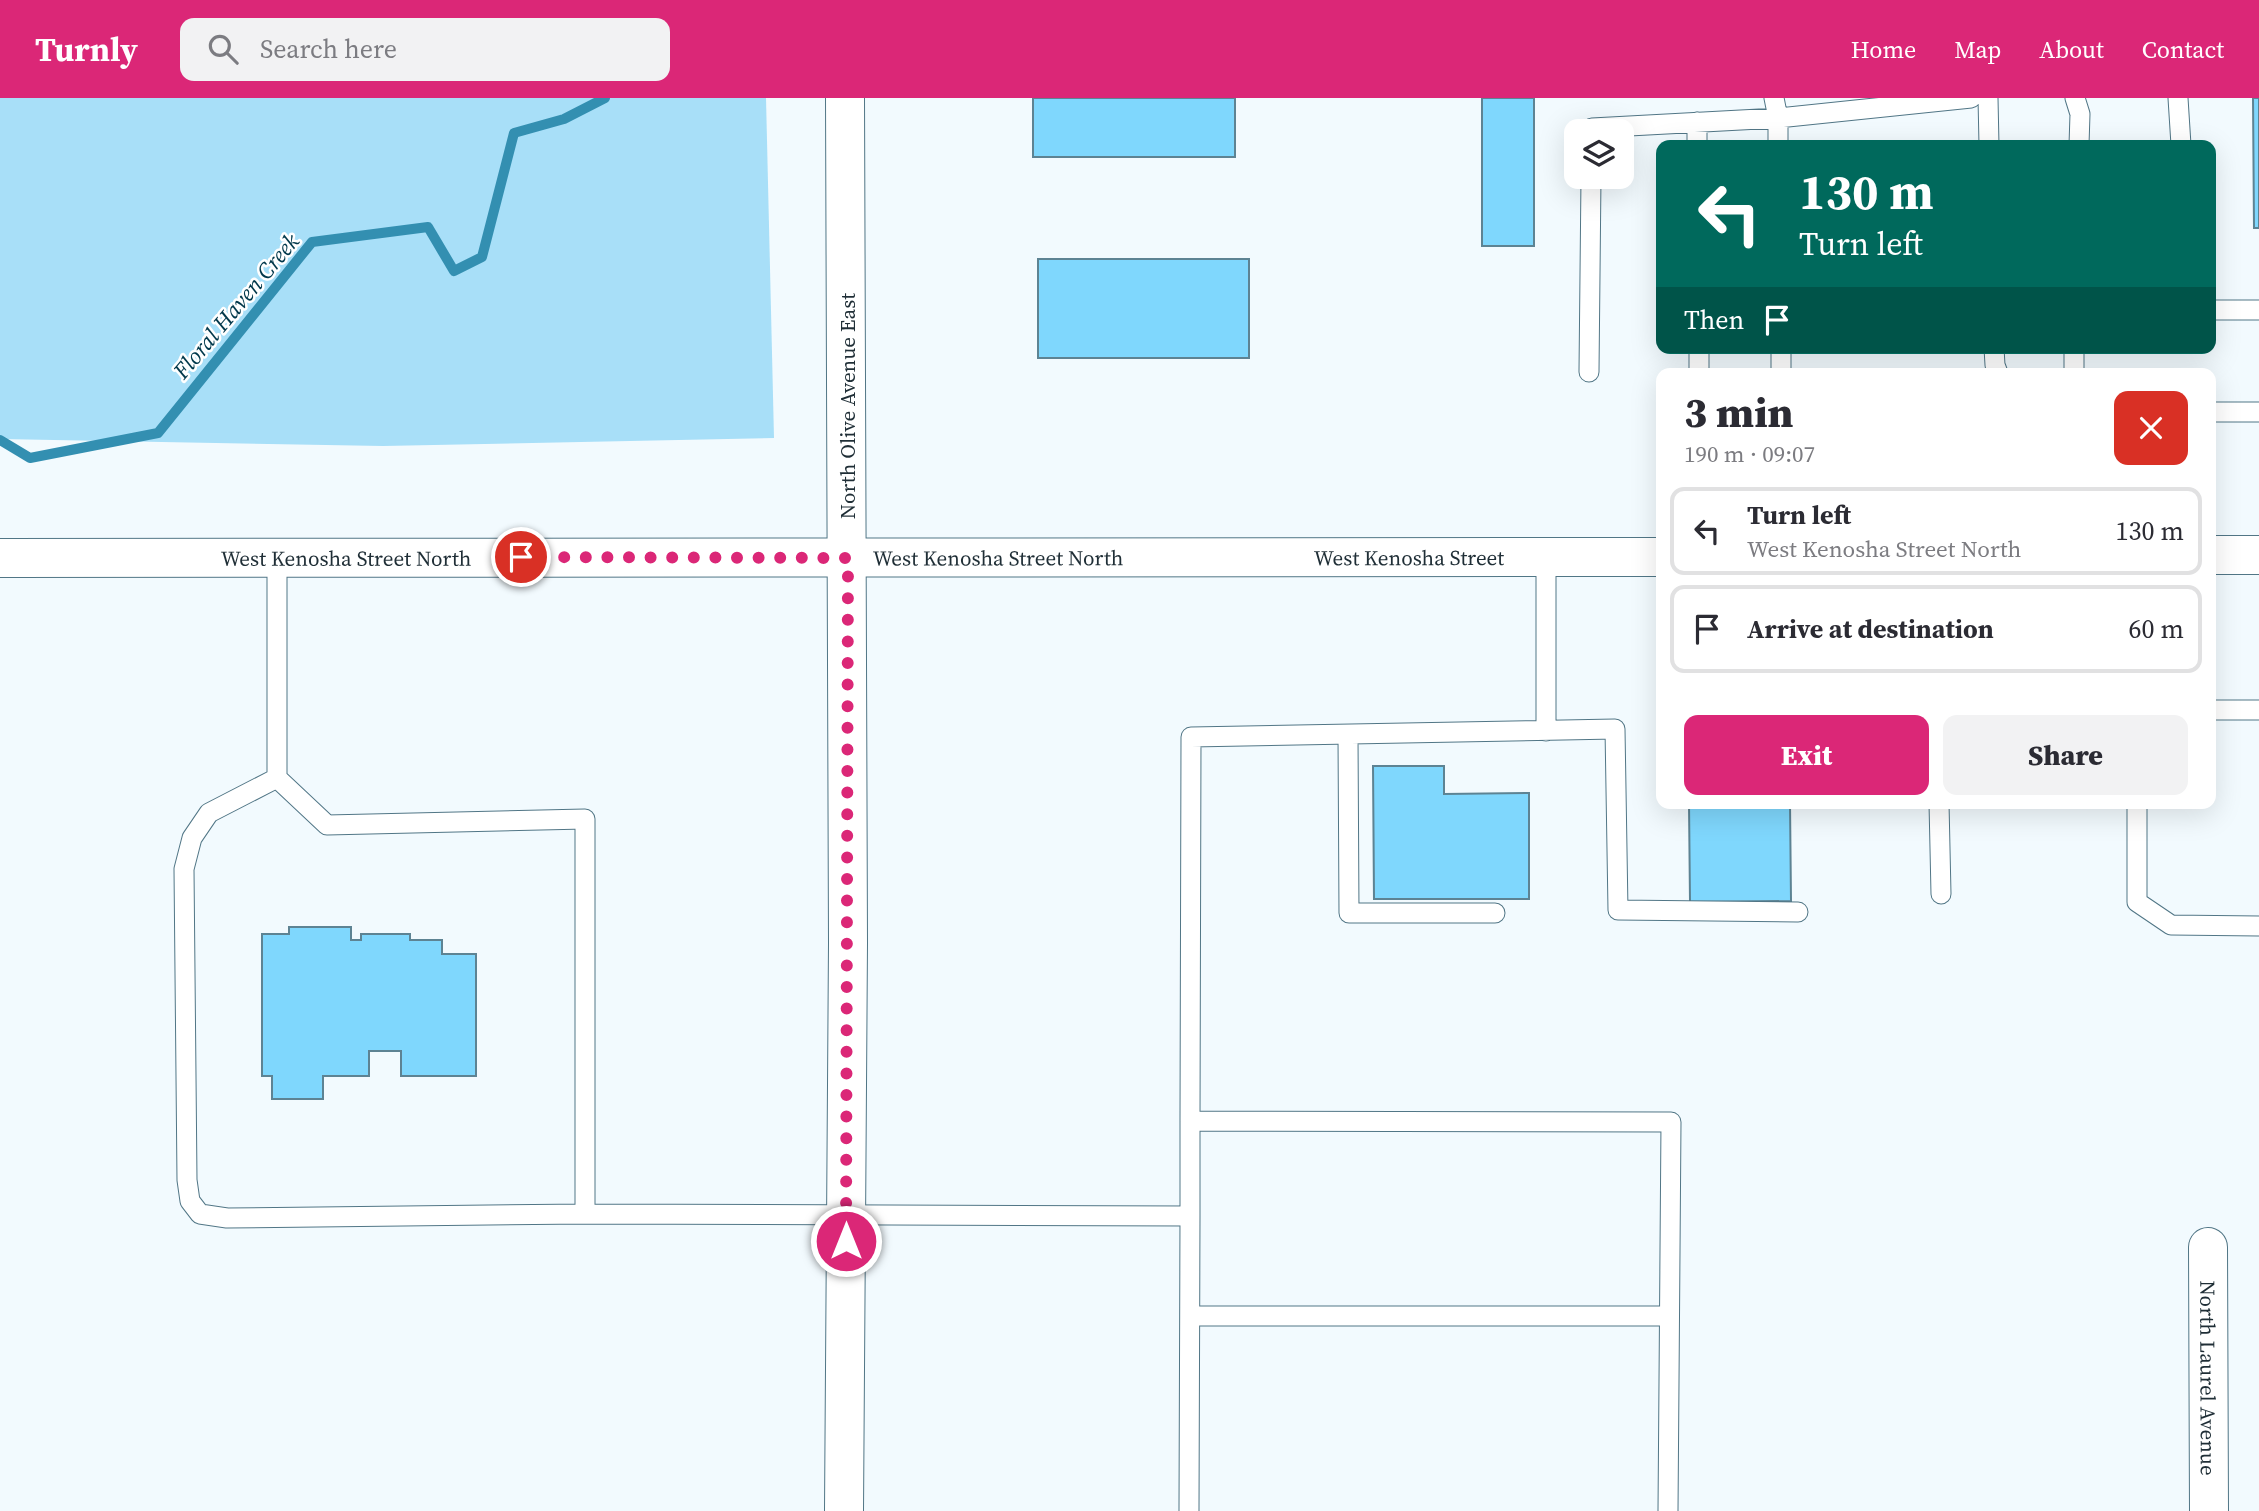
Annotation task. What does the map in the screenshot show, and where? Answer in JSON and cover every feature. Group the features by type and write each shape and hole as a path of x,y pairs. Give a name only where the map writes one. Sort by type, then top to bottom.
{"main road":[{"name":"North Olive Avenue East","path":"844,1511 848,558 845,98"},
{"path":"2216,555 2259,555"},
{"name":"West Kenosha Street","path":"1155,559 1656,557"},
{"name":"West Kenosha Street North","path":"0,558 1155,559"},
{"name":"North Laurel Avenue","path":"2208,1247 2209,1511"}],"lane":[{"path":"1774,98 1778,140"},
{"path":"1634,126 1778,118 1972,98"},
{"path":"1987,98 1989,140"},
{"path":"2075,98 2080,114 2079,140"},
{"path":"2178,98 2181,140"},
{"path":"1697,122 1697,140"},
{"path":"1589,372 1591,189"},
{"path":"2216,310 2259,310"},
{"path":"2216,412 2259,412"},
{"path":"277,557 277,778 327,825 585,819 585,1214"},
{"path":"1546,558 1546,731"},
{"path":"2216,710 2259,710"},
{"path":"1189,1511 1191,737 1615,729 1618,910 1798,912"},
{"path":"1348,735 1349,913 1495,913"},
{"path":"277,778 209,813 192,838 184,869 187,1180 190,1201 200,1214 227,1218 585,1214 1190,1216"},
{"path":"1939,809 1941,894"},
{"path":"2137,809 2137,902 2171,925 2259,926"},
{"path":"1190,1121 1671,1122 1668,1511"},
{"path":"1190,1316 1669,1316"}],"shaded area":[{"path":"0,98 766,98 774,438 383,446 0,439"}],"building":[{"path":"1033,98 1235,98 1235,157 1033,157"},
{"path":"1482,98 1534,98 1534,246 1482,246"},
{"path":"2253,98 2259,98 2259,228 2254,228"},
{"path":"1038,259 1249,259 1249,358 1038,358"},
{"path":"1373,766 1444,766 1444,794 1529,793 1529,899 1374,899"},
{"path":"1689,809 1790,809 1791,901 1690,902"},
{"path":"289,927 351,927 351,940 361,940 361,934 410,934 410,940 442,940 442,954 476,954 476,1076 401,1076 401,1051 369,1051 369,1076 323,1076 323,1099 272,1099 272,1076 262,1076 262,934 289,934"}],"waterway":[{"name":"Floral Haven Creek","path":"0,440 30,458 158,433 312,242 428,227 454,271 482,257 514,133 564,119 605,98"}],"route":[{"path":"521,557 848,558 846,1241"}]}
